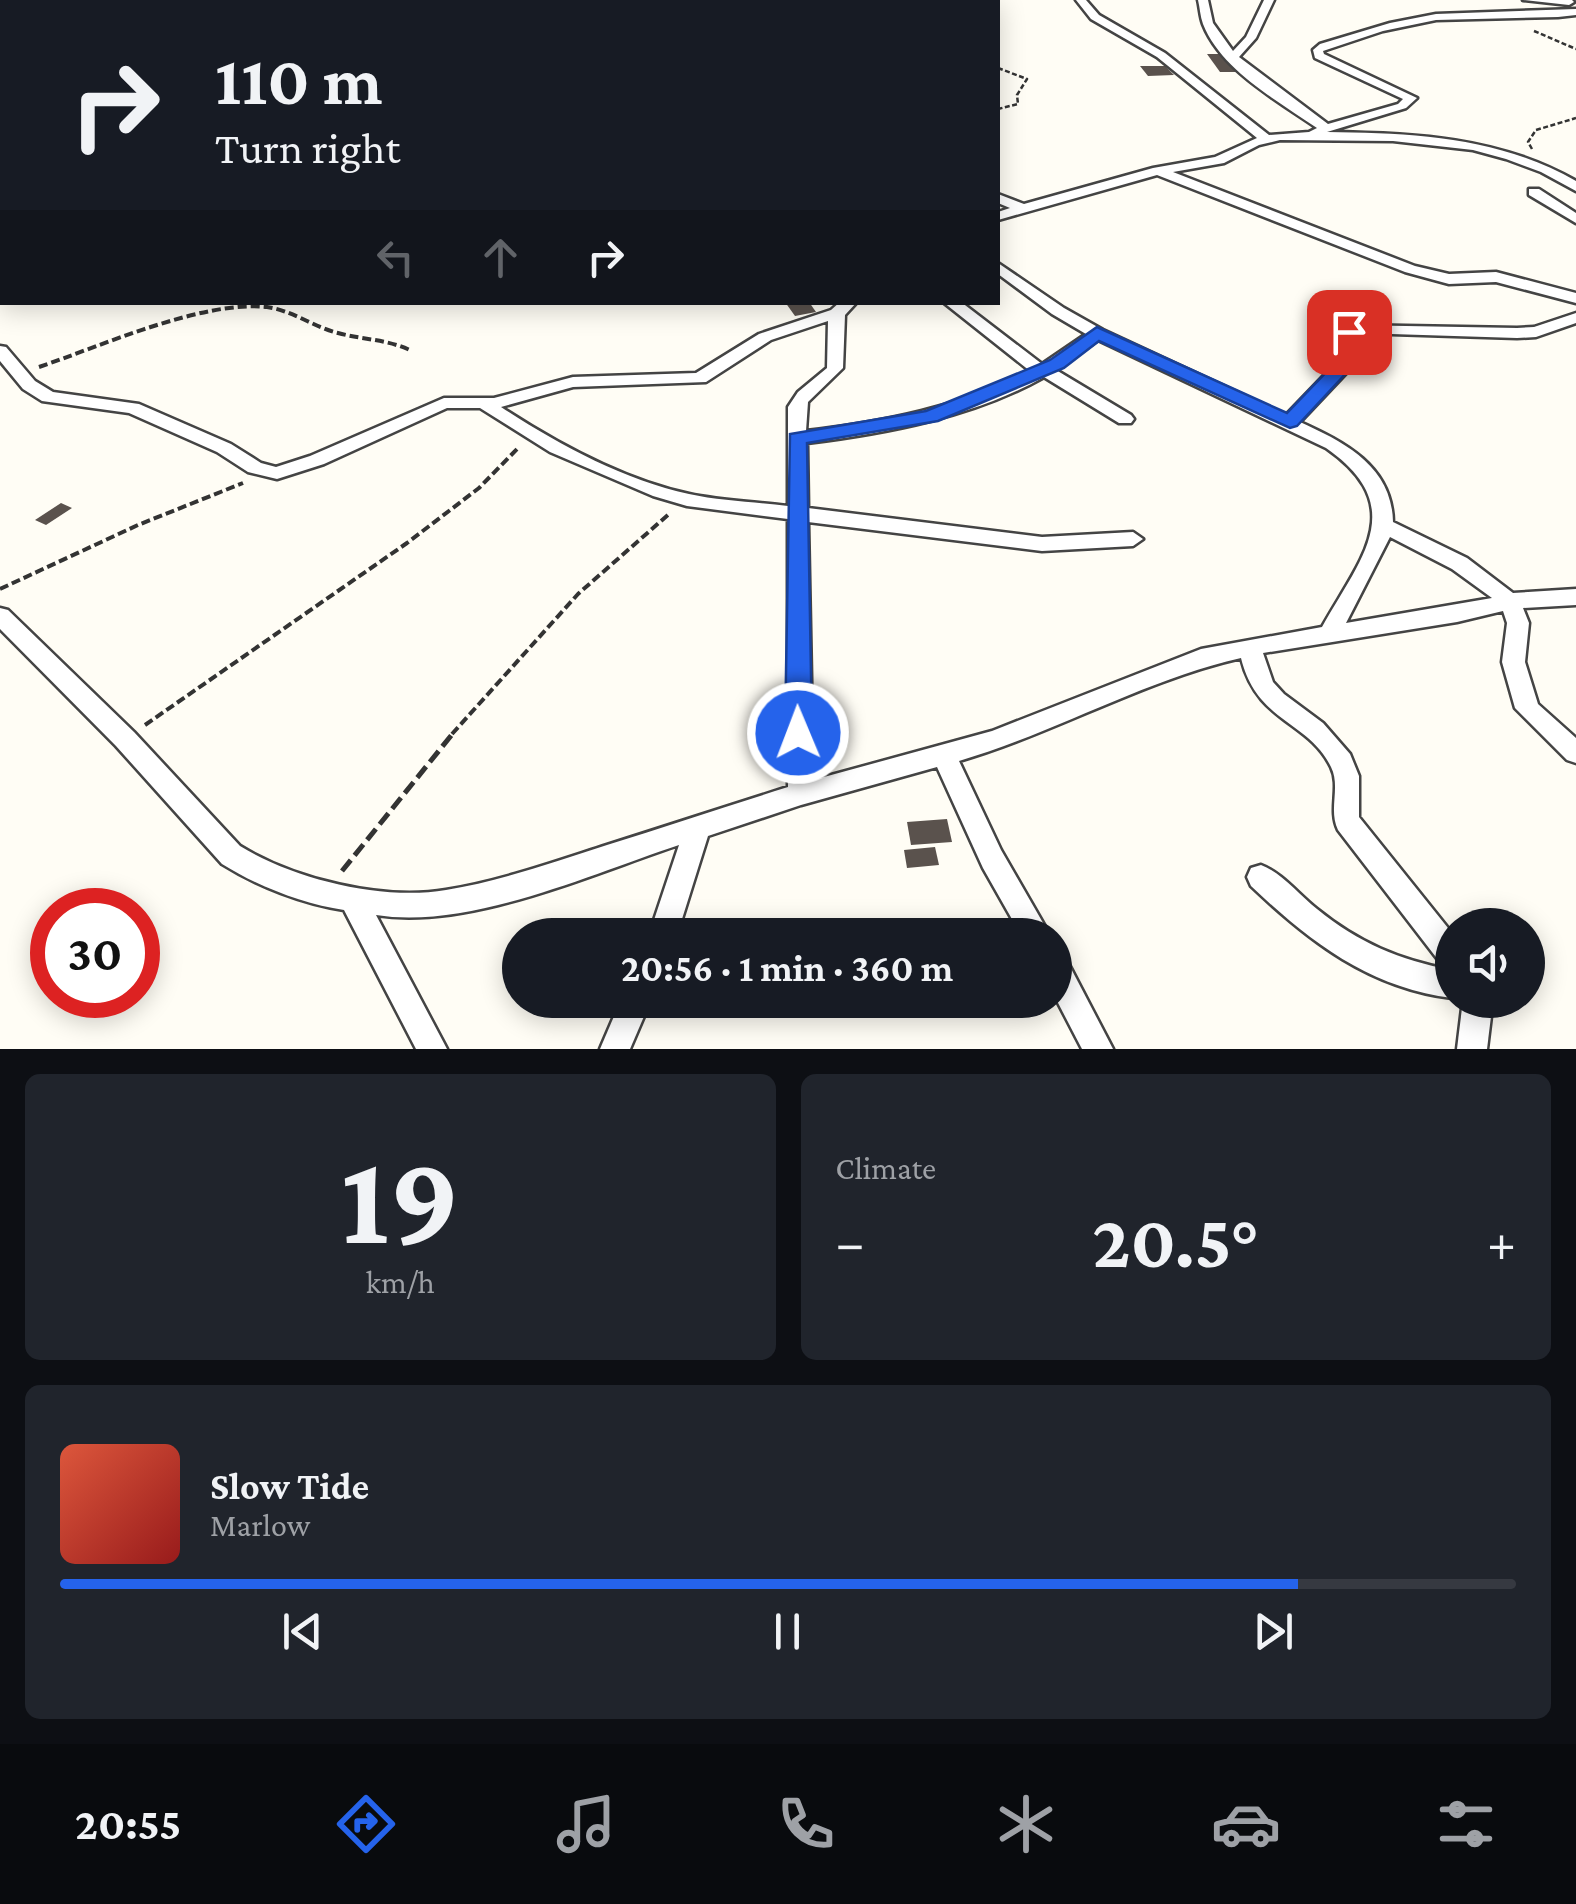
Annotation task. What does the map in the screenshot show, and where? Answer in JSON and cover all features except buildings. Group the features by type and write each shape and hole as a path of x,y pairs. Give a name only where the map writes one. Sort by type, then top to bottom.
{"street":[{"path":"1081,0 1095,18 1160,54 1265,138"},
{"path":"1203,0 1209,26 1250,73 1326,128"},
{"path":"1234,56 1254,38 1259,16 1269,0"},
{"path":"1528,0 1576,3"},
{"path":"1304,136 1402,106 1411,98 1320,56 1318,50 1409,22 1455,16 1504,18 1576,12"},
{"path":"1000,216 1158,171 1219,160 1265,138 1304,136 1449,145 1540,164 1576,187"},
{"path":"1158,171 1410,270 1448,279 1496,277 1576,298"},
{"path":"1534,192 1576,219"},
{"path":"1000,199 1025,210"},
{"path":"1000,268 1058,311 1097,333 1290,422 1352,457 1380,493 1384,525 1377,547 1328,636"},
{"path":"954,305 1043,370 1125,419"},
{"path":"0,351 48,397 132,408 224,448 268,473 304,466 437,405 485,404 573,382 672,382 700,378 765,337 843,308"},
{"path":"800,794 799,400 830,375 839,357 834,336 843,308"},
{"path":"1290,422 1342,366 1349,351 1344,338 1356,328 1517,333 1536,332 1576,318"},
{"path":"797,438 931,416 1043,370 1097,333"},
{"path":"485,404 530,435 636,485 687,500 1042,544 1133,538"},
{"path":"1384,525 1473,572 1510,602 1518,632 1513,661 1527,690 1527,708 1576,753"},
{"path":"0,616 125,739 231,855 252,868 323,894 387,904 441,904 505,890 800,794 996,740 1166,669 1250,647 1510,602 1576,598"},
{"path":"1250,647 1261,688 1328,741 1343,763 1349,783 1344,802 1348,822 1435,933"},
{"path":"943,753 992,859 1026,918"},
{"path":"668,918 697,829"},
{"path":"1261,876 1286,901 1369,964 1414,980 1435,982"},
{"path":"353,899 432,1049"},
{"path":"1072,999 1098,1049"},
{"path":"614,1049 628,1018"},
{"path":"1472,1049 1476,1018"}],"path":[{"path":"1504,18 1576,49"},
{"path":"1000,69 1027,79 1017,95 1018,104 1000,108"},
{"path":"1540,164 1528,142 1529,136 1552,123 1576,118"},
{"path":"18,372 110,346 194,315 242,306 271,307 338,333 412,350"},
{"path":"125,739 448,512 479,488 530,435"},
{"path":"0,589 138,525 268,473"},
{"path":"323,894 517,658 592,577 687,500"}],"route":[{"path":"798,733 797,438 871,429 931,416 1057,364 1097,333 1290,422 1342,366 1349,351 1344,338 1349,332"}]}
